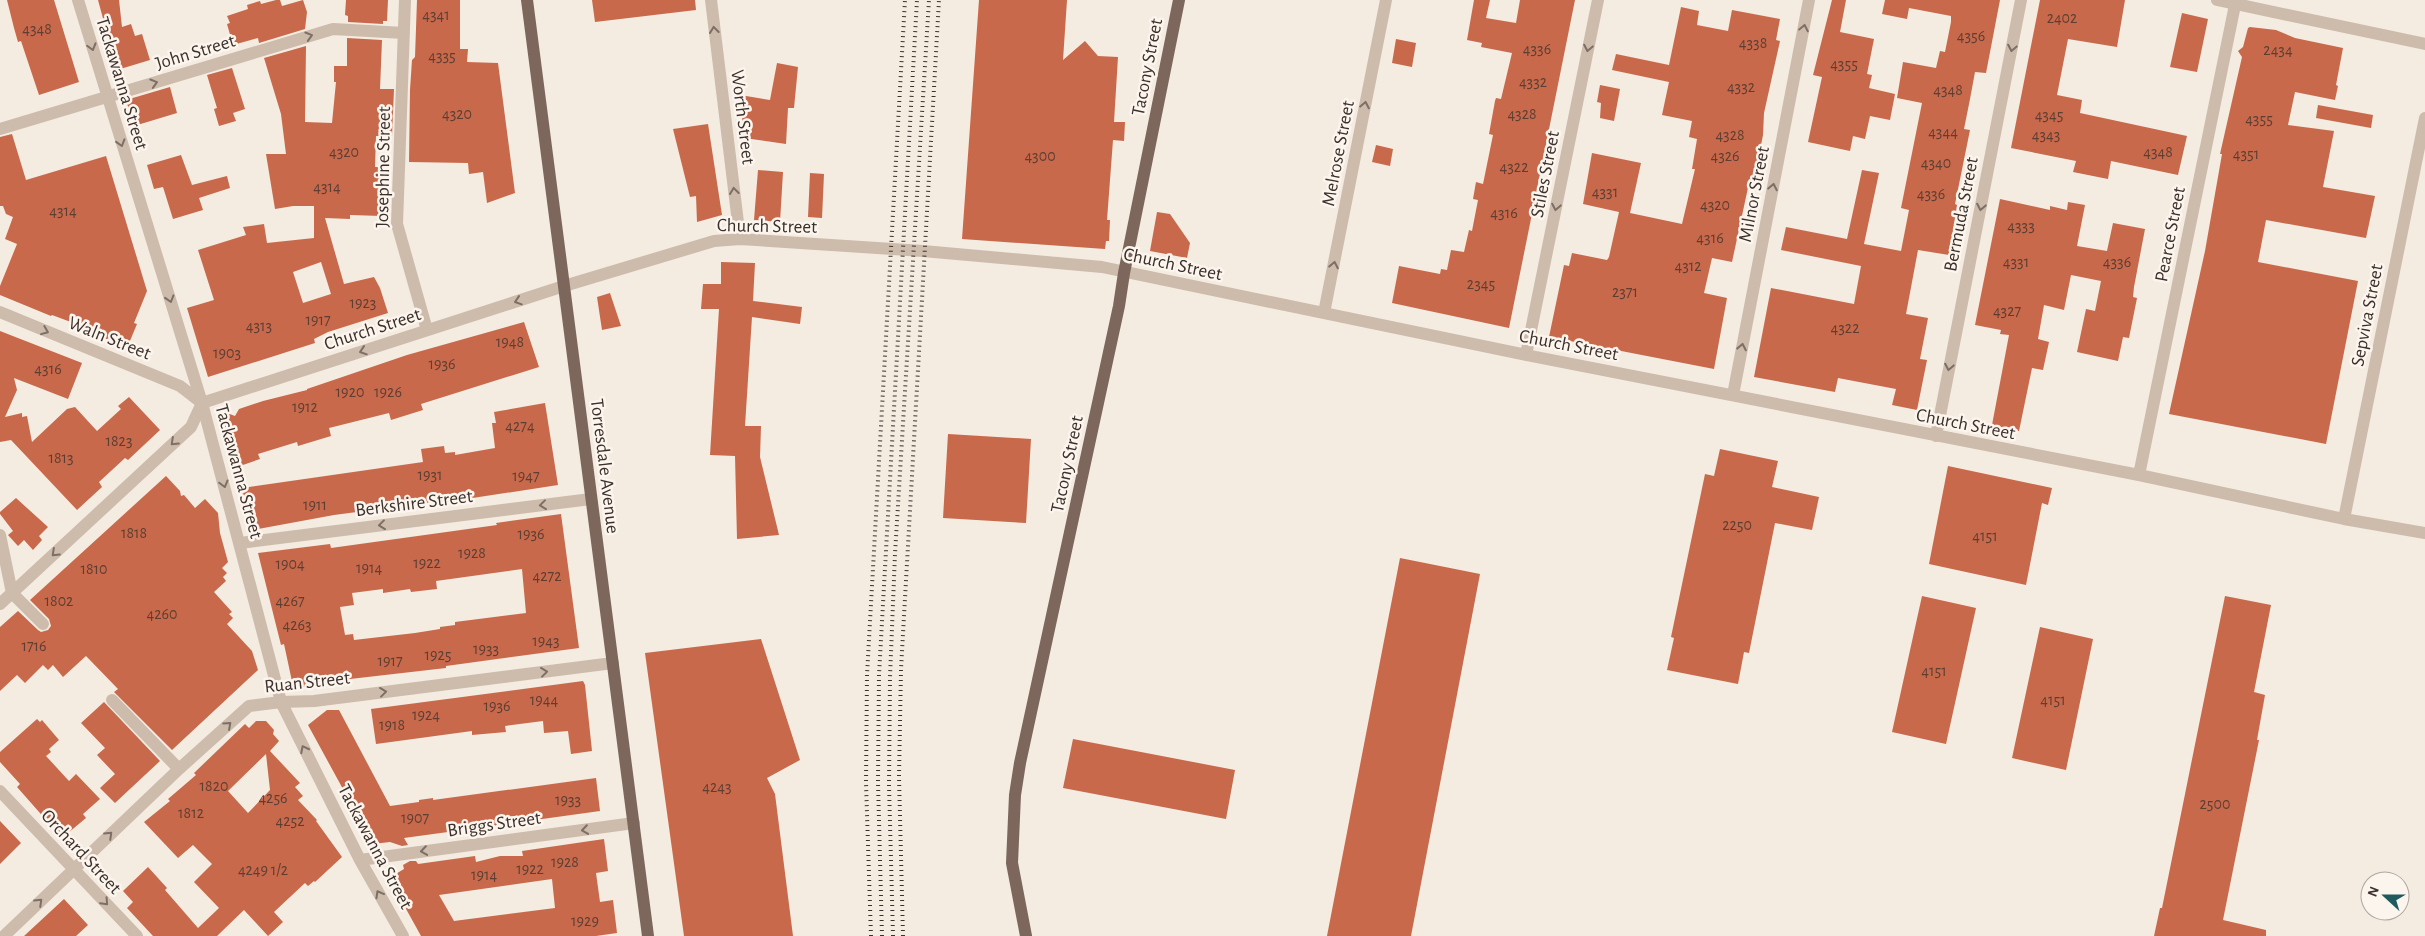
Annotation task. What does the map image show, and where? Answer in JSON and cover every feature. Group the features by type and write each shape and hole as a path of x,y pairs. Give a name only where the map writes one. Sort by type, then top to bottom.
{"main road":[{"name":"Torresdale Avenue","path":"527,0 648,936"},
{"name":"Tacony Street","path":"1026,936 1012,863 1015,795 1020,763 1119,306 1179,0"}],"street":[{"name":"Tackawanna Street","path":"78,0 202,403 281,702 360,860 403,936"},
{"name":"Josephine Street","path":"405,0 397,224 427,330"},
{"name":"Worth Street","path":"711,0 740,239"},
{"name":"Melrose Street","path":"1324,312 1386,0"},
{"name":"Stiles Street","path":"1526,355 1598,0"},
{"name":"Milnor Street","path":"1733,395 1810,0"},
{"name":"Bermuda Street","path":"1936,436 2021,0"},
{"path":"2217,0 2235,2 2425,44"},
{"name":"Pearce Street","path":"2139,475 2235,2"},
{"name":"John Street","path":"0,129 333,29 404,33"},
{"name":"Sepviva Street","path":"2344,519 2425,118"},
{"name":"Church Street","path":"202,403 564,286 714,241 740,239 1102,267 1526,355 2139,475 2344,519 2425,533"},
{"name":"Waln Street","path":"0,312 180,386 202,403"},
{"path":"0,604 191,427 202,403"},
{"name":"Berkshire Street","path":"240,543 592,499"},
{"path":"0,535 12,593 43,624"},
{"name":"Ruan Street","path":"4,936 179,769 249,706 281,702 314,701 613,663"},
{"path":"112,700 179,769"},
{"name":"Orchard Street","path":"0,791 137,936"},
{"name":"Briggs Street","path":"360,860 634,823"}],"building":[{"path":"7,0 54,0 79,82 39,95 21,41 18,42"},
{"path":"98,0 119,0 122,27 131,24 135,36 142,34 150,60 117,70"},
{"path":"280,0 282,6 303,0 307,12 305,29 259,43 258,38 233,45 227,24 230,23 227,16 248,9 247,5 260,1 261,4"},
{"path":"346,0 388,0 387,21 383,21 383,24 348,22 348,16 345,15"},
{"path":"417,0 460,0 460,49 468,49 467,62 498,63 515,193 487,203 483,172 469,174 468,163 409,162 410,90 412,60 415,57"},
{"path":"592,0 695,0 696,10 595,22"},
{"path":"979,0 1067,0 1063,60 1085,41 1098,56 1118,57 1114,122 1125,122 1124,141 1113,140 1107,220 1110,220 1109,241 1106,241 1105,249 962,239"},
{"path":"1474,0 1490,0 1486,18 1516,23 1520,0 1575,0 1509,328 1392,303 1399,266 1440,274 1441,269 1447,270 1451,250 1464,252 1469,230 1472,231 1478,200 1473,199 1476,182 1483,184 1493,135 1489,134 1495,101 1496,98 1501,99 1512,53 1481,47 1482,43 1467,40"},
{"path":"1832,0 1846,0 1840,32 1874,39 1867,74 1872,75 1869,88 1895,94 1890,120 1870,116 1865,139 1853,136 1850,151 1808,142 1822,77 1813,75"},
{"path":"1885,0 2000,0 1986,73 1975,72 1964,129 1970,130 1955,204 1957,205 1949,255 1918,250 1906,314 1928,318 1920,359 1927,360 1917,410 1892,405 1896,389 1838,378 1835,392 1754,377 1771,288 1854,304 1861,266 1781,250 1786,227 1847,239 1862,170 1879,173 1864,244 1901,251 1909,210 1901,208 1922,103 1897,98 1903,62 1936,68 1940,51 1945,52 1951,16 1909,8 1907,19 1882,14"},
{"path":"2040,0 2125,0 2117,47 2068,39 2057,95 2082,100 2080,113 2187,136 2178,175 2111,161 2108,179 2073,172 2076,161 2011,148"},
{"path":"1681,7 1699,11 1697,25 1728,31 1732,10 1780,19 1776,40 1780,41 1764,113 1763,135 1754,181 1749,183 1732,262 1712,258 1704,293 1727,298 1714,369 1549,337 1564,265 1569,266 1572,253 1607,260 1609,257 1619,212 1583,204 1592,153 1641,163 1630,213 1682,224 1695,169 1692,169 1697,139 1689,137 1692,121 1662,115 1669,82 1612,70 1616,54 1669,65"},
{"path":"2182,13 2208,19 2197,72 2170,67"},
{"path":"2248,28 2276,30 2295,38 2343,48 2335,100 2295,92 2288,125 2334,131 2323,187 2375,196 2366,238 2266,220 2258,262 2358,281 2326,444 2169,414 2205,251 2222,154 2220,154 2242,57 2238,51 2243,47"},
{"path":"347,38 382,40 380,89 394,89 392,136 376,136 375,167 384,167 382,216 350,215 350,219 325,218 344,284 374,277 380,288 388,313 328,332 314,339 315,343 208,377 187,308 214,300 198,250 246,235 243,227 264,224 267,243 314,238 314,206 293,206 275,209 266,154 286,154 281,114 264,58 306,46 305,122 332,123 336,82 334,82 334,66 347,66","holes":["321,262 331,294 303,303 293,272"]},
{"path":"1396,39 1416,43 1412,67 1392,63"},
{"path":"777,63 798,67 794,108 788,108 786,144 744,138 740,95 770,100"},
{"path":"232,68 245,109 233,113 236,121 219,126 214,109 217,108 207,75"},
{"path":"1600,85 1620,89 1614,121 1600,118 1601,103 1597,102"},
{"path":"170,87 177,113 134,126 126,100"},
{"path":"2318,105 2373,115 2371,128 2316,118"},
{"path":"708,124 722,215 697,222 696,196 690,197 673,129"},
{"path":"12,134 26,180 106,156 147,291 134,323 137,324 127,348 101,337 103,334 51,316 0,295 0,286 17,244 5,239 13,217 6,214 3,206 0,206 0,137"},
{"path":"1376,145 1393,149 1390,166 1372,162"},
{"path":"181,155 192,185 227,176 230,188 199,198 203,210 173,219 163,187 154,189 147,165"},
{"path":"758,170 783,172 780,222 754,220"},
{"path":"810,173 824,174 822,218 808,217"},
{"path":"2000,199 2050,210 2050,206 2067,210 2068,202 2085,205 2077,246 2107,251 2113,223 2145,229 2134,287 2133,297 2137,298 2129,338 2123,337 2118,361 2077,352 2086,309 2095,311 2101,281 2071,275 2064,310 2044,305 2038,339 2049,342 2043,370 2032,368 2019,431 1992,425 2009,335 2000,334 2001,330 1975,325"},
{"path":"1157,212 1170,214 1190,243 1187,258 1150,251"},
{"path":"721,262 755,263 753,301 802,307 800,324 752,317 745,426 761,426 760,457 779,535 737,539 735,456 710,455 719,309 701,309 703,284 721,284"},
{"path":"610,293 621,326 602,330 597,297"},
{"path":"524,322 539,367 421,404 423,410 391,420 389,413 329,428 331,436 298,446 297,442 258,454 260,459 237,467 233,456 228,453 235,442 224,435 226,430 223,421 227,413 235,416 239,409 263,401 307,390 407,355"},
{"path":"0,331 82,363 68,399 14,378 17,390 5,417 22,413 22,417 27,416 32,442 67,409 75,407 97,431 121,409 118,406 129,397 160,430 128,460 125,458 99,482 102,487 77,510 11,440 0,442"},
{"path":"545,403 558,485 440,503 440,501 334,515 252,530 242,488 423,462 421,449 444,446 445,453 455,452 455,455 495,448 492,423 496,423 494,412"},
{"path":"948,434 1031,439 1026,523 943,518"},
{"path":"1720,449 1778,461 1772,487 1819,497 1812,530 1775,523 1749,653 1744,652 1738,684 1667,670 1674,638 1671,637 1705,474 1714,476"},
{"path":"1948,466 2052,488 2048,505 2042,503 2026,585 1929,564"},
{"path":"166,476 180,491 181,496 184,495 195,508 205,499 218,513 220,533 228,562 222,568 227,573 223,577 226,581 214,592 232,612 229,614 233,618 227,624 252,651 258,670 172,750 114,692 118,689 86,656 63,677 53,665 48,670 43,665 25,683 17,675 0,691 0,627 18,611 41,632 48,630 51,626 49,619 30,600"},
{"path":"16,498 48,527 39,536 42,540 33,550 24,540 18,546 8,535 13,531 0,514"},
{"path":"561,514 579,648 446,666 446,668 350,679 351,681 303,687 303,685 293,686 284,644 281,645 258,553 330,544 331,548 497,525 496,523","holes":["522,569 526,613 455,622 455,625 415,633 354,640 353,634 345,635 340,607 354,605 352,593 383,589 383,593 410,589 411,592 437,589 436,581"]},
{"path":"1400,558 1480,574 1411,936 1327,936"},
{"path":"1922,596 1976,608 1946,744 1892,732"},
{"path":"2225,596 2271,605 2254,692 2265,695 2257,740 2259,740 2223,920 2266,930 2266,936 2154,936 2160,908 2162,908"},
{"path":"2040,627 2093,639 2066,770 2012,758"},
{"path":"761,639 800,760 767,778 775,794 793,936 684,936 645,653"},
{"path":"583,681 592,751 571,754 568,731 544,733 543,721 505,726 506,732 472,735 472,731 376,744 371,709"},
{"path":"104,702 160,761 115,803 100,788 115,774 97,755 105,748 81,723"},
{"path":"327,710 339,710 390,806 433,798 433,800 596,778 600,811 404,838 408,845 402,846 390,842 373,844 308,725"},
{"path":"37,719 40,722 42,720 59,740 49,749 51,752 46,756 69,781 76,774 100,799 83,814 86,818 62,838 17,787 20,784 0,762 0,752"},
{"path":"256,721 266,721 274,730 273,734 279,741 270,751 300,783 295,787 303,796 298,800 317,820 342,857 315,882 308,886 305,883 274,912 283,922 268,936 244,910 217,936 153,936 127,908 133,902 123,891 148,867 198,928 219,908 194,882 212,864 193,845 178,858 144,822 170,801 168,799 196,775 194,773 245,724 249,728","holes":["266,754 270,790 248,813 228,791"]},
{"path":"1073,739 1235,770 1226,819 1063,788"},
{"path":"0,821 21,843 0,864"},
{"path":"604,839 608,871 596,873 600,902 613,900 617,933 596,936 421,936 389,878 404,869 403,865 410,861 416,861 418,864 475,856 476,862 500,856 523,856 522,851","holes":["552,879 555,908 454,921 439,895"]},
{"path":"64,899 88,925 76,936 24,936"}],"railway":[{"path":"871,936 866,783 867,675 905,0"},
{"path":"882,936 878,782 879,675 917,0"},
{"path":"893,936 889,785 890,677 895,554 929,0"},
{"path":"903,936 899,776 901,669 939,0"}]}
